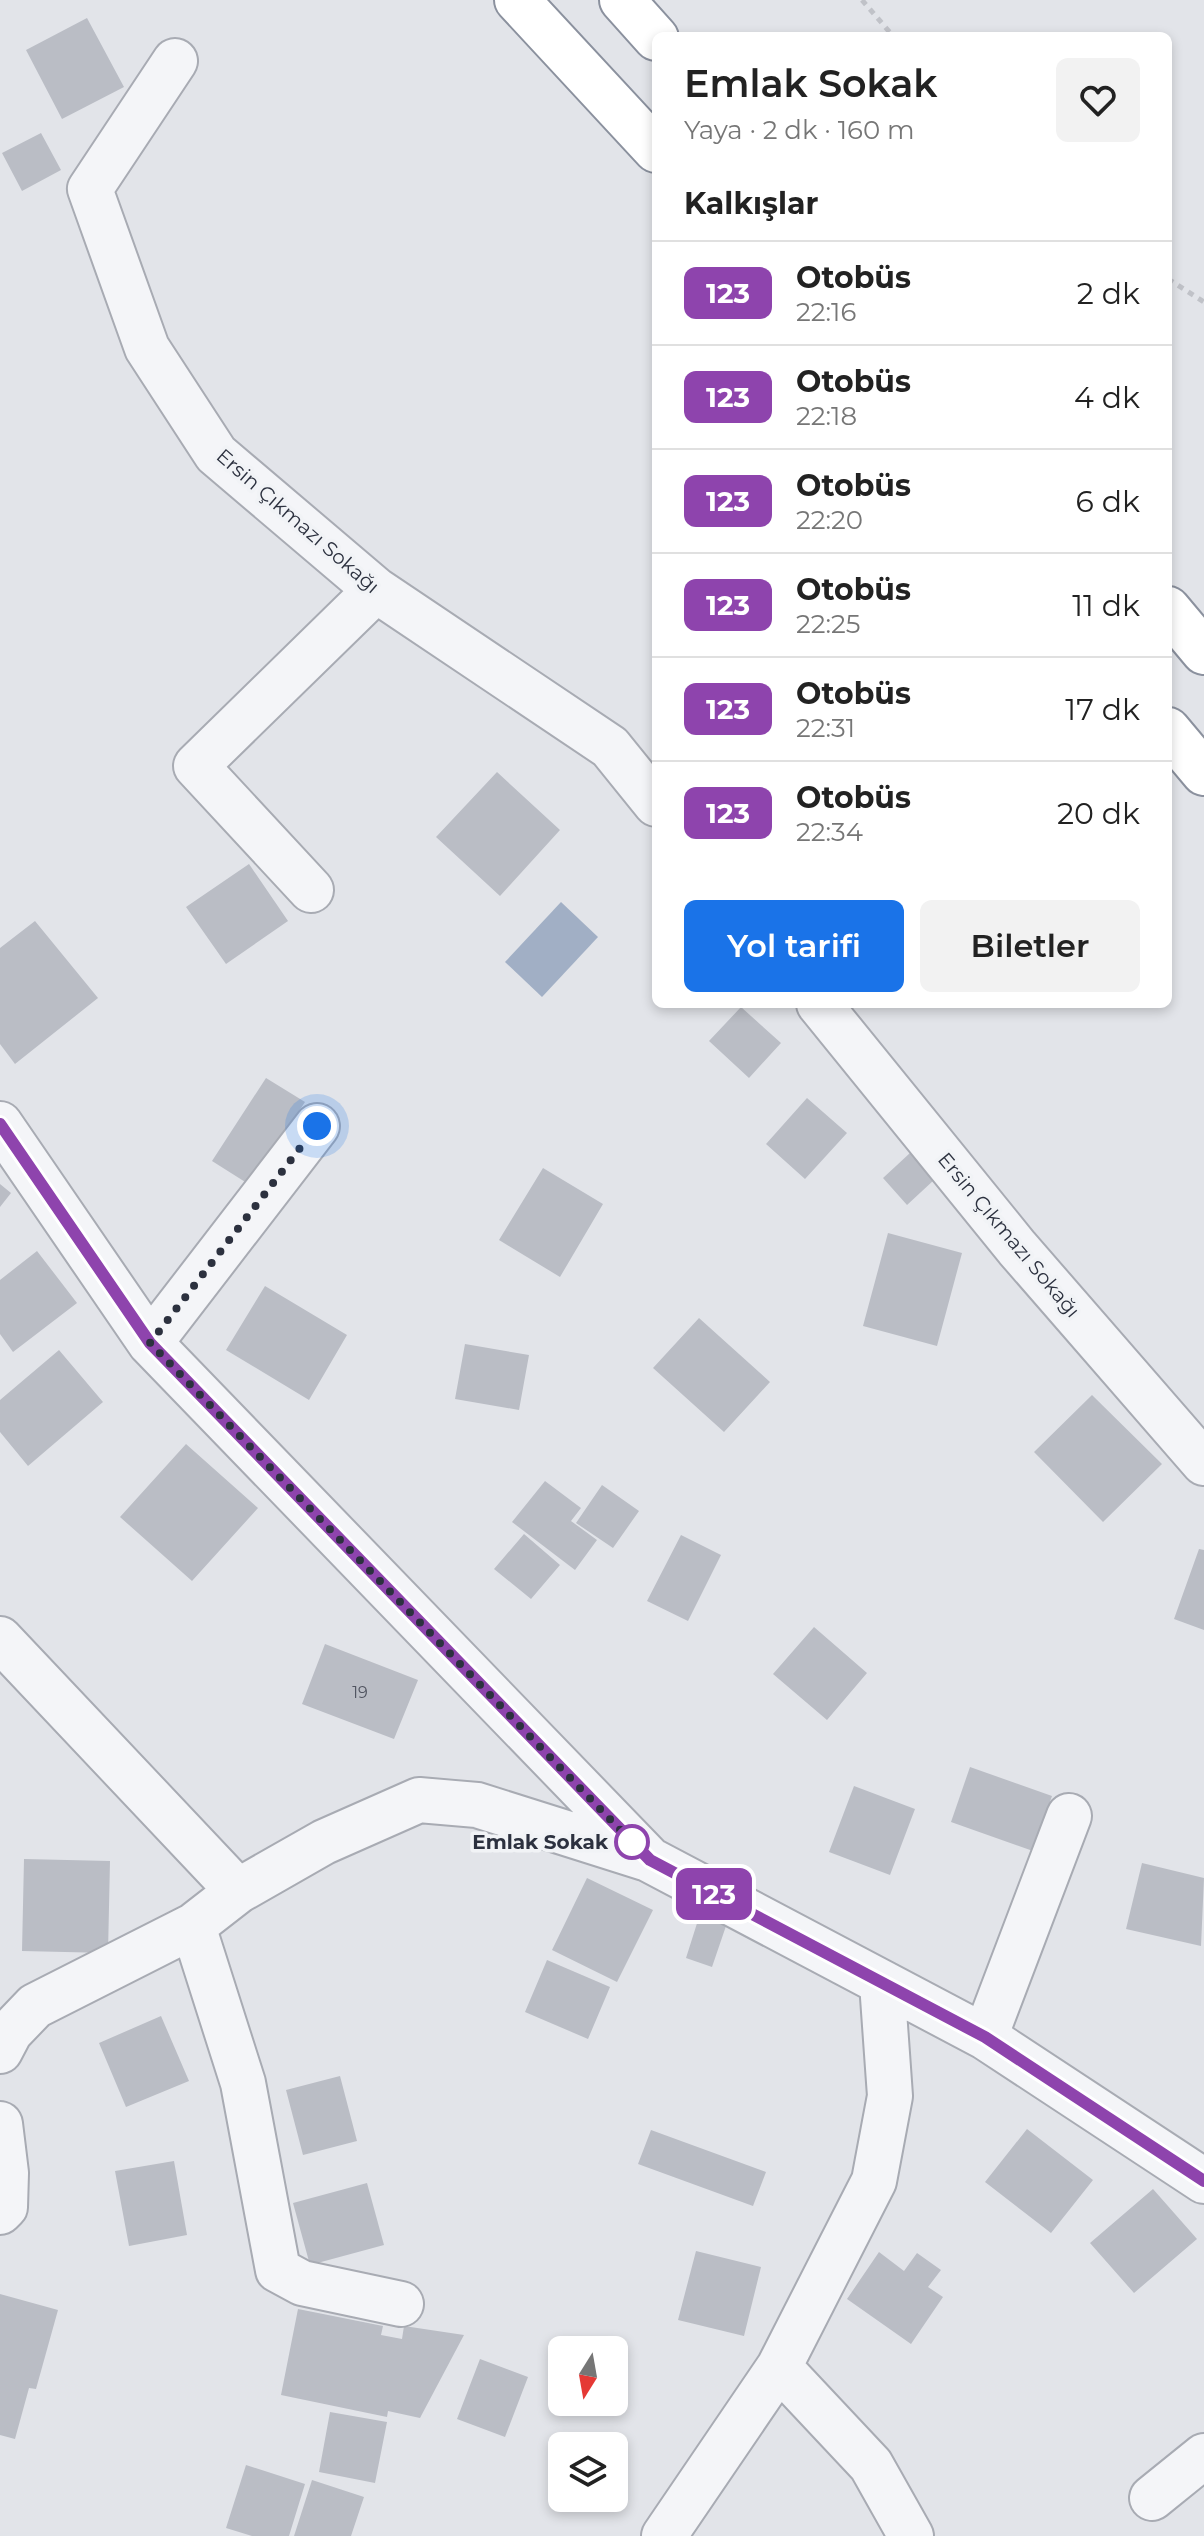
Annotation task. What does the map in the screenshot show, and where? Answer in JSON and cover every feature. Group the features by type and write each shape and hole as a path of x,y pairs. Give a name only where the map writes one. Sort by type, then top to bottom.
{"highway":[{"path":"517,0 652,146"},
{"path":"622,0 652,34"},
{"path":"1172,614 1204,652"},
{"path":"1172,735 1204,773"}],"street":[{"name":"Ersin Çıkmazı Sokağı","path":"175,61 90,189 147,348 216,454 376,590 610,747 652,799"},
{"path":"311,890 196,766 376,590"},
{"name":"Ersin Çıkmazı Sokağı","path":"822,1008 1017,1248 1204,1463"},
{"path":"0,1124 150,1343 650,1860"},
{"path":"150,1343 317,1126"},
{"path":"0,1639 238,1891"},
{"path":"0,2051 10,2032 35,2006 193,1926 238,1891 324,1842 419,1800 477,1805 650,1860 985,2037 1202,2173"},
{"path":"985,2037 1069,1816"},
{"path":"193,1926 243,2083 278,2270 302,2283 401,2304"},
{"path":"664,2536 779,2367 874,2181 890,2096 882,1983"},
{"path":"0,2124 6,2173 5,2207 0,2212"},
{"path":"779,2367 871,2465 911,2536"},
{"path":"1152,2498 1204,2456"}],"path":[{"path":"862,0 890,32"},
{"path":"1172,282 1204,302"}],"water":[{"path":"561,902 598,937 542,997 505,962"}],"building":[{"path":"87,18 124,87 62,119 26,50"},
{"path":"41,133 61,170 22,191 2,153"},
{"path":"497,772 560,830 500,896 436,837"},
{"path":"249,864 288,921 226,964 186,907"},
{"path":"35,921 98,998 15,1064 0,1044 0,948"},
{"path":"742,1008 781,1043 749,1078 709,1041"},
{"path":"266,1078 305,1102 250,1185 212,1161"},
{"path":"807,1098 847,1133 805,1179 766,1144"},
{"path":"910,1153 934,1180 907,1205 883,1178"},
{"path":"543,1168 603,1204 560,1277 499,1240"},
{"path":"0,1184 11,1193 0,1207"},
{"path":"888,1233 962,1253 937,1346 863,1326"},
{"path":"37,1251 77,1303 13,1352 0,1334 0,1280"},
{"path":"265,1286 347,1335 309,1400 226,1350"},
{"path":"699,1318 770,1382 724,1432 653,1368"},
{"path":"465,1344 529,1355 519,1410 455,1399"},
{"path":"59,1350 103,1402 28,1466 0,1432 0,1400"},
{"path":"1092,1395 1162,1464 1103,1522 1034,1452"},
{"path":"186,1444 258,1508 192,1581 120,1517"},
{"path":"545,1481 581,1508 571,1521 597,1540 575,1570 512,1522"},
{"path":"602,1485 639,1511 613,1548 576,1523"},
{"path":"524,1534 560,1565 531,1599 494,1569"},
{"path":"681,1535 721,1555 688,1621 647,1601"},
{"path":"1199,1549 1204,1550 1204,1630 1174,1619"},
{"path":"814,1627 867,1673 827,1720 773,1674"},
{"path":"325,1644 418,1680 394,1739 302,1704"},
{"path":"970,1767 1052,1796 1033,1851 951,1822"},
{"path":"854,1786 915,1809 890,1875 829,1852"},
{"path":"24,1859 110,1861 108,1953 22,1951"},
{"path":"1142,1863 1204,1878 1201,1946 1126,1929"},
{"path":"587,1878 653,1910 617,1982 552,1950"},
{"path":"699,1917 726,1926 712,1967 686,1958"},
{"path":"547,1960 610,1987 588,2039 525,2012"},
{"path":"161,2016 189,2081 126,2107 99,2043"},
{"path":"340,2076 357,2141 303,2155 286,2090"},
{"path":"1027,2129 1093,2180 1051,2233 985,2182"},
{"path":"651,2130 766,2172 753,2206 638,2164"},
{"path":"174,2161 187,2235 129,2246 115,2171"},
{"path":"367,2183 384,2245 310,2265 293,2203"},
{"path":"1153,2189 1197,2239 1134,2293 1090,2243"},
{"path":"696,2251 761,2267 744,2336 678,2320"},
{"path":"879,2252 904,2271 917,2253 941,2270 928,2287 943,2297 911,2344 847,2299"},
{"path":"0,2294 58,2310 36,2389 29,2388 15,2439 0,2435"},
{"path":"298,2309 383,2326 381,2335 402,2339 404,2326 464,2335 420,2418 388,2411 387,2417 281,2395"},
{"path":"480,2359 528,2377 505,2437 457,2419"},
{"path":"330,2412 387,2422 375,2483 319,2472"},
{"path":"246,2465 305,2484 289,2536 252,2536 226,2528"},
{"path":"312,2480 364,2497 351,2536 294,2536"}],"bus line":[{"name":"123","path":"0,1124 150,1343 297,1490 650,1860 985,2037 1204,2181"}],"place":[{"name":"Emlak Sokak","path":"632,1842"}],"route":[{"path":"317,1126 150,1343 297,1490 632,1842"}]}
